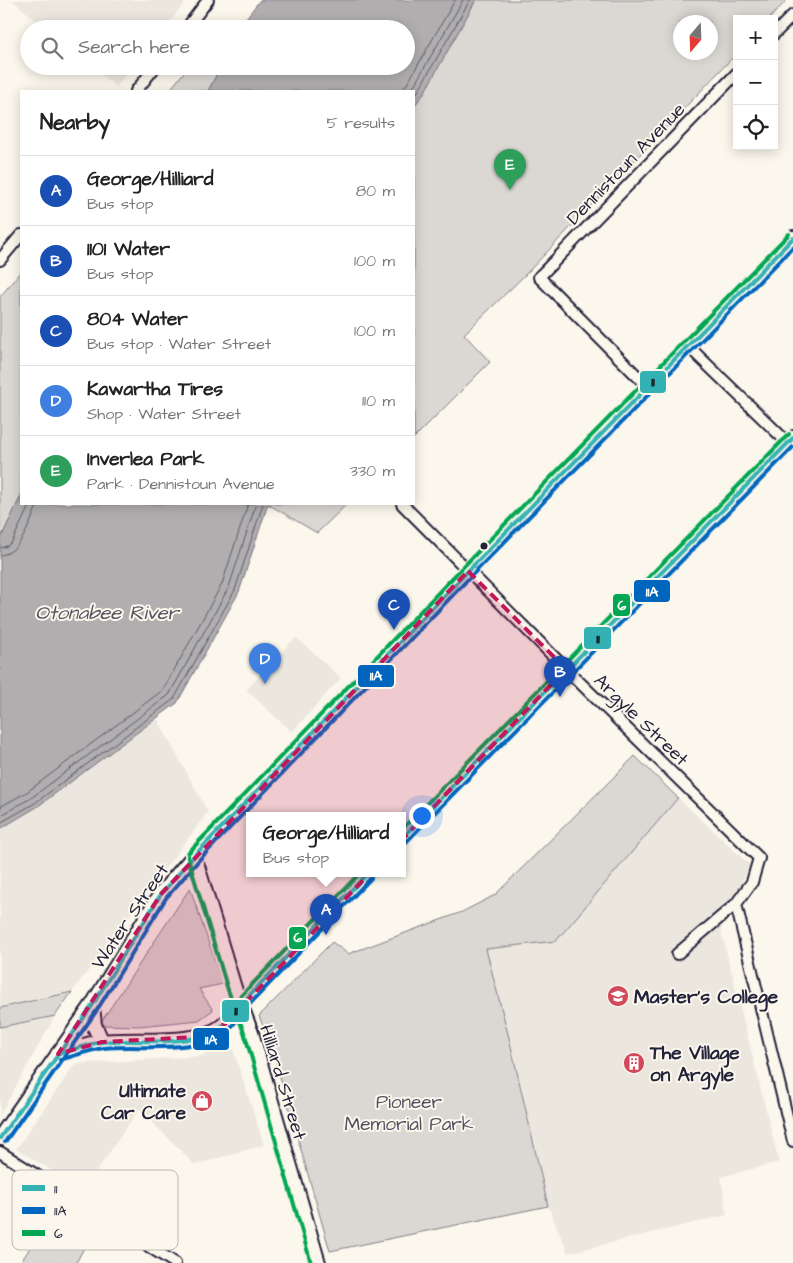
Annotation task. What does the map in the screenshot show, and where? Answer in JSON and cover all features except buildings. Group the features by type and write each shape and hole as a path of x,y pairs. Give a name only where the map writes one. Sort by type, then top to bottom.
{"main road":[{"name":"Water Street","path":"0,1138 92,1006 161,894 194,856 468,571 793,238"},
{"path":"406,834 566,669 791,444"},
{"name":"Hilliard Street","path":"194,856 240,1005 251,1033 318,1263"},
{"path":"58,1054 102,1042 167,1040 202,1036 225,1024 240,1005 364,877"},
{"path":"92,1006 94,1025 102,1042"}],"street":[{"path":"193,20 208,0"},
{"path":"778,30 793,15"},
{"path":"137,90 149,75"},
{"name":"Dennistoun Avenue","path":"648,387 539,277 733,77"},
{"path":"0,260 20,236"},
{"path":"687,346 791,444"},
{"name":"Argyle Street","path":"403,505 566,669 759,858 752,882 736,904 677,954"},
{"path":"736,904 793,1141"},
{"path":"0,1152 28,1170"},
{"path":"155,1250 175,1263"}],"highlighted area":[{"path":"468,571 566,669 225,1024 196,1037 102,1042 58,1054 161,894"}],"shaded area":[{"path":"12,0 187,0 171,20 35,20"},
{"path":"102,75 126,75 116,87"},
{"path":"296,637 341,678 292,732 246,690"},
{"path":"157,718 208,812 72,992 0,1008 0,829 37,807"},
{"name":"Master's College","path":"678,798 750,865 721,930 779,1162 721,1177 727,1215 568,1253 548,1206 510,1042 486,949 556,941"},
{"path":"55,1016 0,1115 0,1027"},
{"path":"230,1040 264,1145 195,1165 139,1109 98,1170 51,1170 16,1149 75,1064 202,1056"}],"green space":[{"path":"476,0 787,0 773,15 733,15 733,57 526,274 464,334 490,362 415,437 415,105 423,94"},
{"path":"182,75 216,75 209,90 170,90"},
{"path":"20,272 20,498 0,540 0,297"},
{"path":"270,505 346,505 317,533"},
{"name":"Pioneer Memorial Park","path":"635,756 678,798 556,941 486,949 510,1042 548,1206 330,1251 272,1049 259,1016 332,942 348,954 462,912 495,895"},
{"path":"190,888 223,984 199,989 213,1010 199,1020 140,1026 99,1025"},
{"path":"72,992 55,1016 0,1027 0,1008"},
{"path":"83,1250 76,1263 20,1263 28,1251"}],"water":[{"path":"260,0 476,0 423,95 415,105 415,90 209,90 216,75 415,75 415,20 245,20"},
{"name":"Otonabee River","path":"20,498 20,505 268,505 239,592 177,703 37,807 0,829 0,540"}],"transit line":[{"name":"6","path":"311,1263 245,1035 228,990 188,853 463,567 789,234"},
{"name":"11","path":"0,1138 92,1006 161,894 194,856 468,571 793,238"},
{"name":"11A","path":"5,1142 97,1010 166,898 199,860 472,575 793,247"},
{"name":"6","path":"406,825 789,434"},
{"name":"11","path":"406,834 793,438"},
{"name":"11A","path":"406,842 793,447"},
{"name":"6","path":"236,1001 356,877"},
{"name":"11","path":"58,1054 103,1042 183,1040 199,1037 213,1031 226,1023 240,1005 364,877"},
{"name":"11A","path":"60,1060 104,1048 170,1047 204,1042 218,1036 231,1027 245,1009 371,878"}],"place":[{"name":"Inverlea Park","path":"510,190"},
{"name":"804 Water","path":"394,630"},
{"name":"Kawartha Tires","path":"265,684"},
{"name":"1101 Water","path":"560,697"},
{"name":"George/Hilliard","path":"326,935"},
{"name":"Master's College","path":"618,996"},
{"name":"The Village on Argyle","path":"634,1063"},
{"name":"Ultimate Car Care","path":"202,1101"}]}
